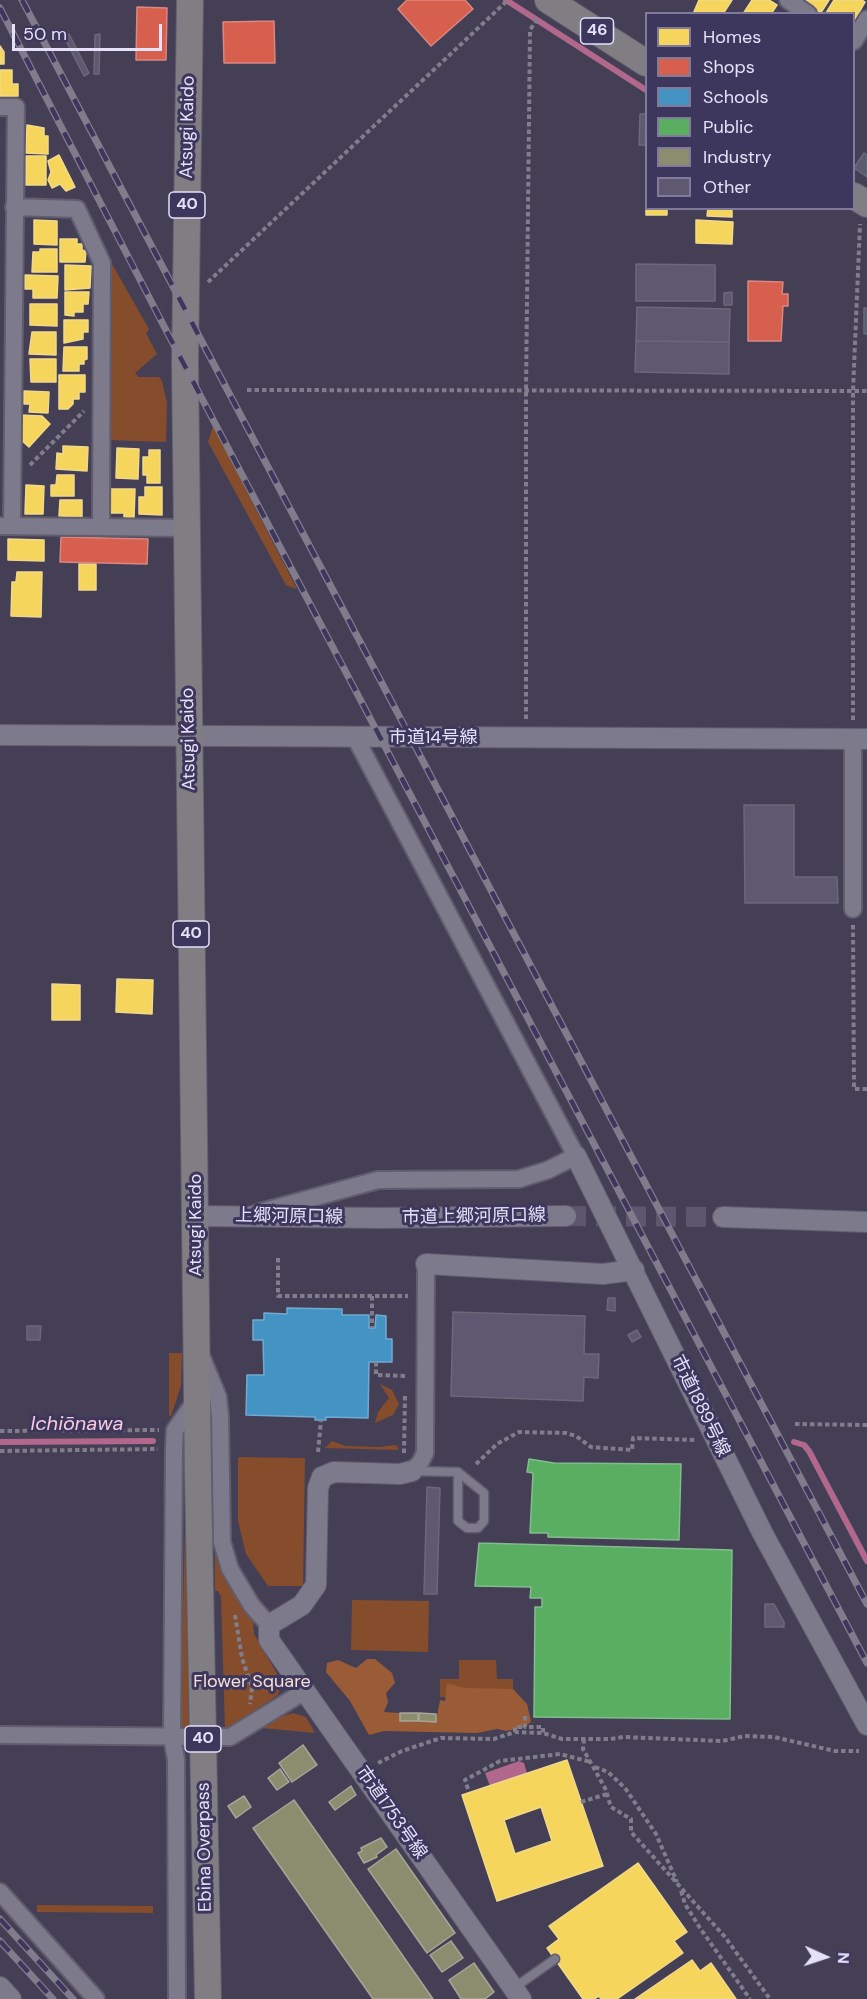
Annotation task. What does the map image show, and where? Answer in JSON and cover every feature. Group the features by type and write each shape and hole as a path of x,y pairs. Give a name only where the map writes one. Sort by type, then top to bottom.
{"main road":[{"name":"Atsugi Kaido","path":"190,0 184,363 198,1478"},
{"name":"46","path":"548,0 645,62"},
{"name":"Ebina Overpass","path":"198,1478 208,1999"}],"street":[{"path":"788,0 805,12"},
{"path":"855,39 867,19"},
{"path":"0,107 16,107 12,483 6,526 186,528"},
{"path":"14,207 77,208 102,263 101,527"},
{"name":"市道14号線","path":"0,735 860,739"},
{"path":"244,1216 378,1180 519,1179 548,1170 576,1156 355,737"},
{"path":"853,909 860,739"},
{"name":"市道1889号線","path":"576,1156 763,1534 867,1725"},
{"name":"上郷河原口線","path":"196,1216 382,1218"},
{"name":"市道上郷河原口線","path":"382,1218 566,1216"},
{"path":"723,1216 867,1222"},
{"path":"197,1346 218,1397 222,1542 230,1569 252,1606 269,1625 302,1605 316,1585 318,1488 322,1477 334,1472 400,1474 412,1471 420,1463 425,1453 426,1264 603,1274 634,1270"},
{"path":"177,1999 176,1759 172,1738 174,1448 175,1430 197,1399"},
{"name":"市道1753号線","path":"269,1625 269,1640 517,1994"},
{"path":"0,1735 230,1737 305,1690"},
{"path":"0,1892 96,1999"},
{"path":"0,1987 10,1999"}],"lane":[{"path":"412,1471 458,1472 484,1493 484,1521 478,1528 466,1528 458,1521 458,1472"},
{"path":"517,1994 555,1959"}],"path":[{"path":"205,285 506,2"},
{"path":"526,738 526,392 530,30 535,23"},
{"path":"860,739 854,391 862,201"},
{"path":"247,390 867,391"},
{"path":"12,483 101,393"},
{"path":"853,909 854,1089 867,1089"},
{"path":"278,1257 278,1296 416,1296"},
{"path":"372,1296 372,1328"},
{"path":"376,1362 376,1376 405,1376"},
{"path":"318,1452 321,1420"},
{"path":"795,1424 867,1425"},
{"path":"0,1431 175,1430"},
{"path":"476,1464 497,1444 519,1432 566,1433 576,1436 591,1447 632,1450 633,1438 699,1440"},
{"path":"0,1451 174,1448"},
{"path":"235,1610 242,1658 252,1688 248,1711"},
{"path":"525,1716 525,1727"},
{"path":"515,1732 515,1727 543,1727 543,1733"},
{"path":"377,1763 402,1751 441,1738 494,1739 515,1732 543,1733 562,1739 623,1737 722,1741 745,1736 774,1737 835,1751 859,1751"},
{"path":"584,1739 584,1749 607,1794 610,1807 631,1819 631,1832 732,1946 770,1999"},
{"path":"468,1789 465,1780 500,1761 560,1754 593,1765 615,1777 646,1819 690,1913 750,1999"},
{"path":"581,1802 607,1794"}],"green space":[{"path":"112,264 149,329 146,333 157,354 135,373 138,377 159,377 162,381 167,403 166,442 110,440"},
{"path":"213,426 297,589 286,585 208,442"},
{"path":"169,1353 182,1353 181,1386 171,1416 169,1416"},
{"path":"380,1384 392,1390 399,1404 393,1415 375,1423 378,1412 389,1398"},
{"path":"332,1441 345,1446 396,1445 398,1450 325,1448"},
{"path":"238,1457 305,1458 303,1586 268,1586 246,1554 238,1521"},
{"path":"185,1527 189,1735 180,1728"},
{"name":"Flower Square","path":"215,1551 253,1621 254,1634 280,1679 281,1685 278,1695 225,1730 221,1597 218,1591 215,1591"},
{"path":"352,1600 429,1601 428,1652 351,1650"},
{"path":"459,1660 496,1660 497,1679 513,1679 513,1698 440,1697 440,1679 459,1679"},
{"path":"293,1713 306,1717 315,1733 262,1728 280,1717"},
{"path":"37,1905 153,1906 153,1913 37,1912"}],"shaded area":[{"path":"367,1659 375,1659 392,1673 395,1683 386,1693 388,1702 384,1712 400,1713 401,1721 436,1721 440,1700 445,1701 447,1683 465,1688 513,1689 527,1704 531,1722 522,1728 506,1731 497,1729 477,1733 384,1731 369,1735 350,1701 326,1672 327,1663 338,1660 356,1668"},
{"path":"519,1761 524,1763 527,1773 490,1786 485,1773"}],"building: Homes":[{"path":"699,0 732,0 724,12 694,12"},
{"path":"752,0 769,0 777,5 772,12 744,12"},
{"path":"805,0 829,0 819,12"},
{"path":"834,0 862,0 865,2 855,19 855,12 827,12"},
{"path":"0,46 4,52 4,64 0,64"},
{"path":"0,70 12,70 12,84 18,84 18,96 0,96"},
{"path":"27,125 44,128 44,136 48,136 48,154 26,153"},
{"path":"59,155 75,187 66,191 60,184 52,188 48,180 51,172 48,161"},
{"path":"26,156 46,156 46,185 26,185"},
{"path":"646,210 667,210 667,215 646,215"},
{"path":"708,210 732,210 732,217 707,216"},
{"path":"34,220 57,221 57,245 34,244"},
{"path":"696,220 733,222 732,244 696,243"},
{"path":"60,239 77,239 77,244 82,244 82,250 86,251 85,262 60,262"},
{"path":"40,249 57,249 57,272 32,272 33,252 40,252"},
{"path":"65,265 91,266 90,288 65,290"},
{"path":"25,275 58,276 57,298 33,298 33,289 25,289"},
{"path":"65,292 89,292 88,304 83,304 83,312 74,312 74,316 65,315"},
{"path":"30,304 57,304 57,326 30,325"},
{"path":"64,320 88,320 88,332 83,332 83,339 64,343"},
{"path":"32,332 56,332 56,355 29,354"},
{"path":"64,347 87,347 87,359 84,360 84,364 79,364 79,371 63,371"},
{"path":"30,359 56,359 56,382 31,382"},
{"path":"59,375 85,375 85,392 79,392 79,399 73,399 73,404 68,409 59,409"},
{"path":"24,391 49,392 48,413 29,412 30,404 24,404"},
{"path":"20,415 42,416 50,424 29,447 19,438"},
{"path":"63,446 88,447 87,471 56,469 57,453 63,454"},
{"path":"117,448 139,449 138,479 116,478"},
{"path":"149,450 160,450 160,483 147,483 147,475 143,475 143,457 149,457"},
{"path":"57,475 74,475 74,496 51,496 51,485 56,485"},
{"path":"26,485 44,486 43,514 25,514"},
{"path":"145,487 162,487 162,515 139,514 139,497 145,497"},
{"path":"110,489 135,489 134,518 124,517 124,513 109,513"},
{"path":"60,500 82,500 82,517 59,516"},
{"path":"8,539 44,540 44,561 8,560"},
{"path":"79,564 96,564 96,590 79,590"},
{"path":"17,572 42,572 41,617 11,616 12,582 16,582"},
{"path":"117,979 153,980 152,1014 116,1012"},
{"path":"52,984 80,985 80,1020 52,1020"},
{"path":"567,1760 603,1866 497,1901 462,1795","holes":["541,1807 552,1841 515,1854 504,1820"]},
{"path":"638,1863 687,1932 674,1941 683,1953 617,1999 601,1999 599,1996 594,1999 583,1999 547,1948 559,1939 549,1926"},
{"path":"692,1960 700,1971 711,1963 736,1999 635,1999"}],"building: Shops":[{"path":"407,0 465,0 473,9 431,46 398,9"},
{"path":"137,7 167,8 166,60 136,60"},
{"path":"274,21 275,63 224,63 223,22"},
{"path":"748,281 783,282 782,294 788,294 788,306 783,306 781,341 748,341"},
{"path":"61,537 148,539 147,564 60,562"}],"building: Schools":[{"path":"287,1308 342,1309 342,1315 369,1315 369,1328 375,1328 376,1315 386,1316 386,1339 392,1339 392,1362 369,1362 368,1418 326,1417 326,1420 315,1420 315,1417 246,1415 247,1375 264,1375 263,1340 253,1340 253,1320 264,1320 264,1313 287,1314"}],"building: Public":[{"path":"529,1459 554,1463 681,1464 679,1540 548,1537 548,1533 530,1533 533,1473 527,1472"},
{"path":"479,1543 732,1550 730,1719 534,1717 535,1607 542,1607 542,1598 530,1598 531,1587 475,1586"}],"building: Industry":[{"path":"400,1713 418,1713 418,1721 400,1721"},
{"path":"419,1713 436,1714 436,1722 419,1721"},
{"path":"303,1745 317,1765 292,1782 279,1763"},
{"path":"280,1769 289,1782 277,1790 268,1778"},
{"path":"351,1786 356,1795 335,1810 329,1802"},
{"path":"244,1796 251,1807 236,1818 228,1806"},
{"path":"294,1800 433,1999 373,1999 253,1828"},
{"path":"381,1838 387,1847 376,1855 377,1857 364,1863 358,1853 362,1851 361,1848"},
{"path":"396,1849 455,1933 427,1953 368,1869"},
{"path":"451,1941 463,1958 442,1972 430,1955"},
{"path":"474,1963 494,1992 485,1999 461,1999 449,1980"}],"building: Other":[{"path":"69,34 89,73 84,76 64,37"},
{"path":"100,34 99,74 94,74 95,35"},
{"path":"640,114 645,114 645,145 639,145"},
{"path":"864,153 867,155 867,177 855,166"},
{"path":"636,264 715,265 715,301 636,301"},
{"path":"732,292 732,305 724,305 724,293"},
{"path":"637,307 730,309 729,342 636,341"},
{"path":"864,308 867,308 867,334 864,334"},
{"path":"636,341 729,342 729,374 635,372"},
{"path":"744,805 794,805 794,877 837,877 838,903 745,903"},
{"path":"608,1298 615,1298 615,1311 607,1310"},
{"path":"453,1312 585,1316 584,1354 599,1354 598,1378 584,1377 583,1401 451,1396"},
{"path":"27,1326 41,1326 40,1340 27,1340"},
{"path":"637,1330 641,1337 632,1342 628,1335"},
{"path":"427,1487 440,1488 437,1594 424,1594"},
{"path":"765,1604 774,1604 784,1622 784,1627 765,1627"}],"waterway":[{"path":"506,0 645,89"},
{"name":"Ichiōnawa","path":"0,1442 153,1441"},
{"path":"794,1442 804,1445 809,1451 867,1561"}],"tunnel":[{"path":"566,1216 723,1217"}],"railway":[{"path":"22,0 867,1604"},
{"path":"0,8 168,334 867,1663"},
{"path":"0,1919 73,1999"},
{"path":"0,1941 53,1999"}]}
